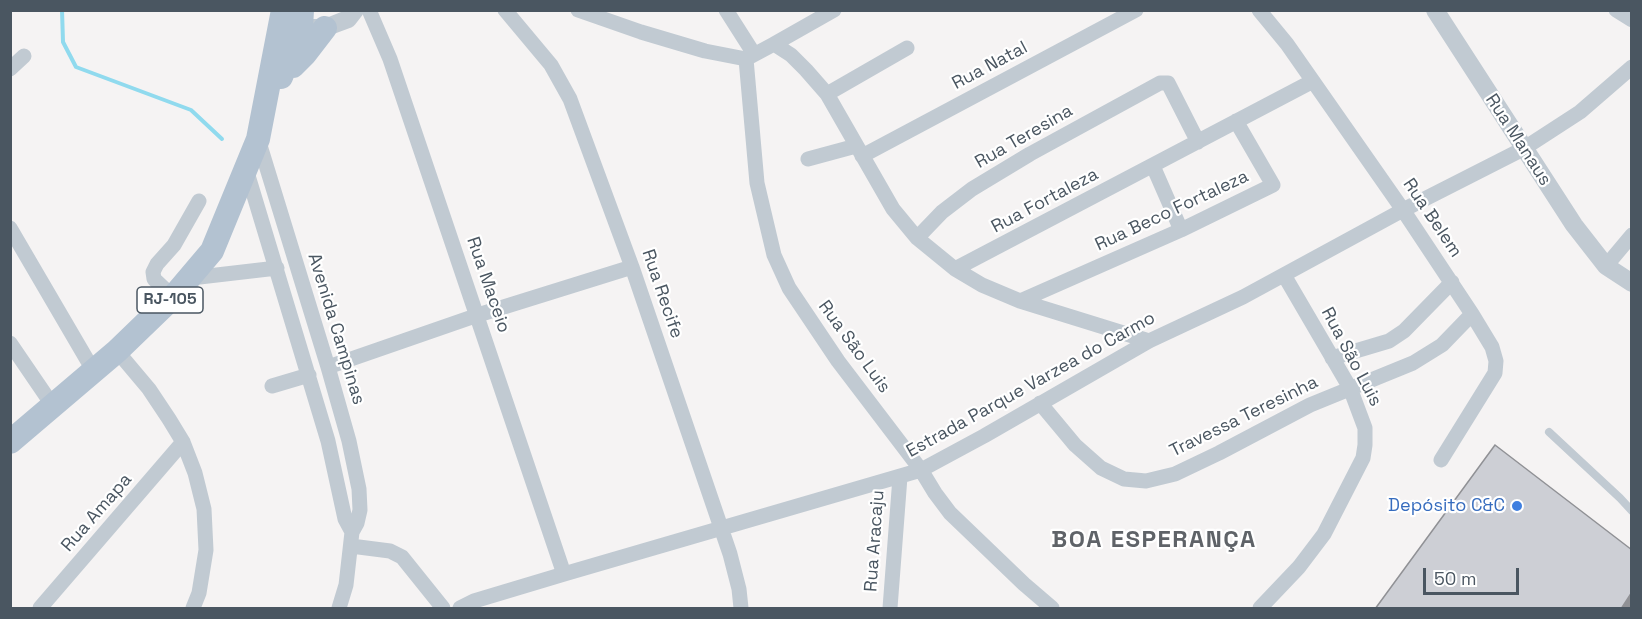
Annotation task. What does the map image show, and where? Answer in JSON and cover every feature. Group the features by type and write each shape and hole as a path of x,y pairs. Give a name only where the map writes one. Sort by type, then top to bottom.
{"main road":[{"name":"RJ-105","path":"263,111 282,75 299,20"},
{"name":"RJ-105","path":"10,442 117,351 173,297 212,251 258,139 263,111 299,20"}],"street":[{"path":"299,20 348,19 356,10"},
{"name":"Rua Maceio","path":"369,10 390,59 564,574"},
{"name":"Rua Recife","path":"505,10 541,52 561,80 570,99 632,267 730,554 739,589 741,609"},
{"path":"578,10 684,45 750,56 830,11"},
{"path":"726,10 750,56"},
{"name":"Rua Natal","path":"808,159 859,151 1136,10"},
{"name":"Rua Belem","path":"1259,10 1287,44 1403,210 1452,282 1492,347 1496,361 1495,374 1441,460"},
{"name":"Rua Manaus","path":"1435,10 1574,225 1606,266 1632,283"},
{"path":"1616,10 1632,20"},
{"path":"774,44 791,56 827,94 893,209 917,238 955,269 982,285 1020,301 1149,341"},
{"path":"827,94 908,48"},
{"path":"10,69 24,56"},
{"name":"Rua São Luis","path":"750,56 757,183 765,226 774,255 789,288 838,361 921,470 950,513 1052,609"},
{"name":"Estrada Parque Varzea do Carmo","path":"460,609 474,601 921,470 1149,341 1284,275 1403,210 1523,149 1580,112 1632,67"},
{"name":"Rua Fortaleza","path":"955,269 1313,81"},
{"name":"Rua Teresina","path":"917,238 942,212 972,189 1030,154 1160,83 1168,83 1198,142"},
{"name":"Rua Beco Fortaleza","path":"1020,301 1181,230 1273,185 1236,121"},
{"name":"Avenida Campinas","path":"258,139 328,367 349,441 359,489 360,510 351,539 346,585 339,609"},
{"path":"1153,166 1181,230"},
{"name":"Avenida Campinas","path":"246,169 328,441 351,539"},
{"path":"173,297 154,279 153,273 157,264 174,245 199,201"},
{"path":"10,228 93,370"},
{"path":"1606,266 1632,236"},
{"path":"191,278 277,267"},
{"path":"328,367 478,315 632,267"},
{"name":"Rua São Luis","path":"1260,609 1299,567 1324,534 1363,458 1365,428 1350,388 1284,275"},
{"path":"1332,358 1389,341 1404,331 1452,282"},
{"name":"Travessa Teresinha","path":"1040,403 1075,445 1101,468 1124,479 1146,481 1175,474 1310,405 1413,363 1442,345 1472,314"},
{"path":"10,343 53,406"},
{"path":"117,351 149,389 183,442 195,473 205,520 206,550 199,593 193,609"},
{"path":"272,386 309,375"},
{"name":"Rua Amapa","path":"40,609 183,442"},
{"name":"Rua Aracaju","path":"890,609 900,477"},
{"path":"351,539 402,557 443,609"}],"lane":[{"path":"1549,432 1632,510"}],"building":[{"name":"Depósito C&C","path":"1495,445 1632,550 1632,592 1621,609 1375,609"}],"waterway":[{"path":"62,10 63,42 76,67 191,110 222,139"}],"place":[{"name":"Depósito C&C","path":"1517,506"}],"district":[{"name":"BOA ESPERANÇA","path":"1154,540"}]}
